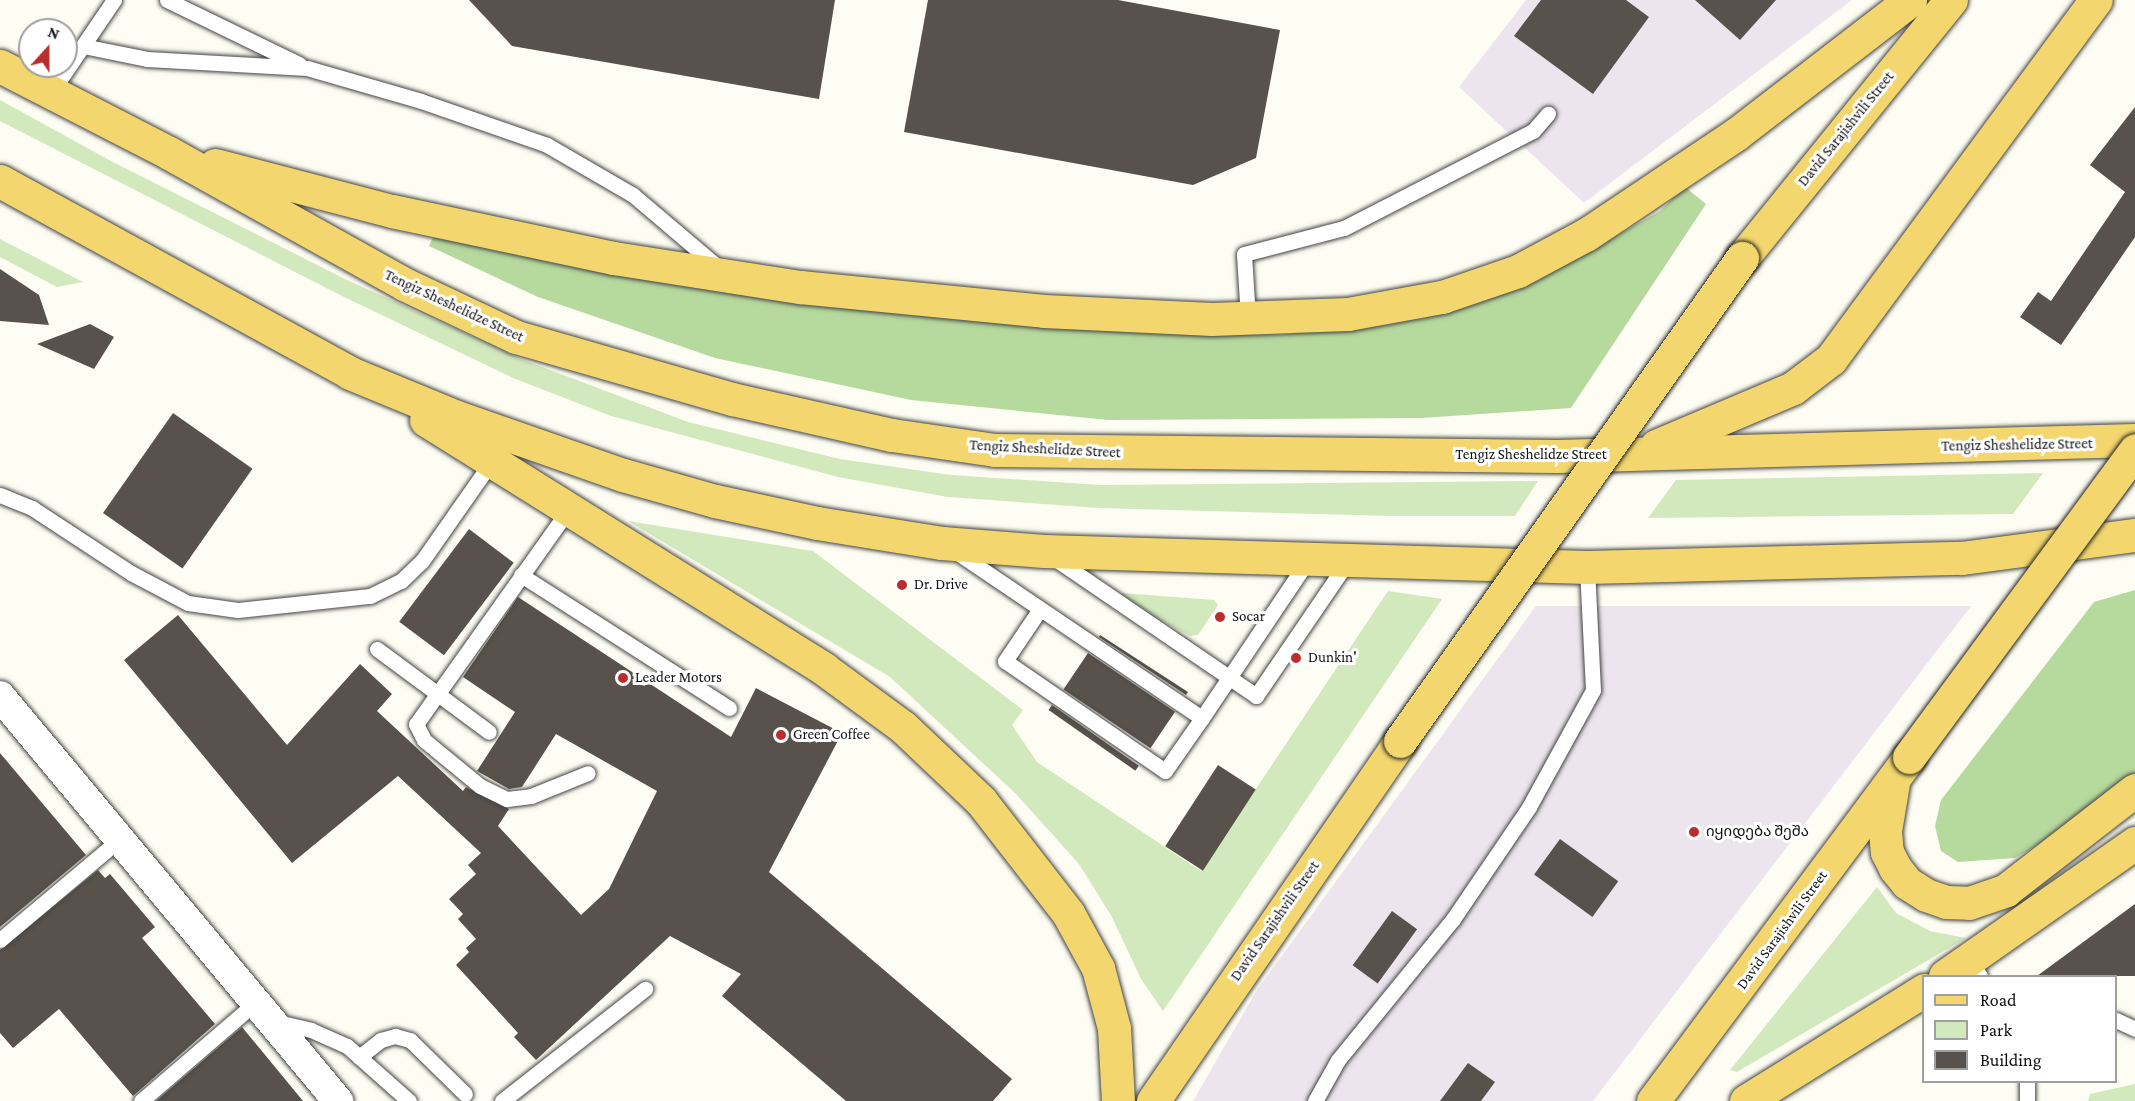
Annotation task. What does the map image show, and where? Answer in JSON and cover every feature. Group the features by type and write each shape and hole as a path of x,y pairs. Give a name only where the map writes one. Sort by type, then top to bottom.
{"main road":[{"path":"169,153 392,211 614,258 800,287 1044,311 1248,318 1348,314 1442,297 1518,271 1587,234 1677,175 1860,42 1910,0"},
{"name":"David Sarajishvili Street","path":"1153,1101 1400,741 1742,258 1951,0"},
{"path":"1633,455 1752,408 1793,388 1831,359 2096,0"},
{"name":"Tengiz Sheshelidze Street","path":"0,66 50,94 169,153 404,285 516,337 732,399 892,435 1006,450 1633,455 2135,440"},
{"path":"0,181 350,374 824,669 903,727 981,801 1068,913 1098,968 1114,1028 1118,1101"},
{"path":"350,374 457,417 635,478 817,522 942,543 1044,551 1587,567 1962,558 2135,535"},
{"name":"David Sarajishvili Street","path":"1653,1101 2135,450"},
{"path":"1902,765 1887,809 1887,852 1907,883 1946,902 1969,903 2006,890 2135,790"},
{"path":"1965,971 2135,843"},
{"path":"1746,1101 1922,991"}],"street":[{"path":"0,696 339,1101"}],"lane":[{"path":"50,94 114,0"},
{"path":"167,0 307,68 422,101 547,145 633,195 729,276"},
{"path":"83,46 147,58 307,68"},
{"path":"1248,318 1244,254 1344,228 1533,131 1548,114"},
{"path":"0,495 32,508 131,573 188,603 238,610 370,596 401,581 422,561 492,461"},
{"path":"569,509 416,724 417,732 480,786 507,799 531,796 588,773"},
{"path":"942,543 1202,718"},
{"path":"1044,551 1256,696 1348,561"},
{"path":"1040,609 1005,661 1165,771 1308,560"},
{"path":"1315,1101 1338,1060 1453,919 1529,807 1593,690 1587,567"},
{"path":"521,575 729,708"},
{"path":"377,649 489,732"},
{"path":"0,940 120,840"},
{"path":"502,1101 645,989"},
{"path":"141,1101 263,1011 347,1046 409,1101"},
{"path":"2117,1021 2135,1029"},
{"path":"359,1057 381,1040 395,1036 410,1040 465,1094"},
{"path":"2027,1083 2027,1101"}],"shaded area":[{"path":"1526,0 1852,0 1584,203 1459,87"},
{"path":"1536,606 1971,606 1593,1101 1193,1101 1257,990"}],"green space":[{"path":"0,100 111,161 347,280 521,359 688,422 840,459 951,475 1100,485 1538,481 1515,516 1392,516 1099,508 948,497 838,477 611,416 513,378 340,295 0,121"},
{"path":"1685,187 1706,204 1571,408 1421,418 1108,420 911,400 715,358 538,297 429,246 437,229 1116,330 1279,335 1421,319 1535,282 1660,211"},
{"path":"0,239 83,282 57,287 0,257"},
{"path":"2043,473 2013,514 1648,518 1676,480"},
{"path":"628,521 813,551 1023,710 1012,725 1037,762 1201,871 1388,591 1442,599 1163,1011 1141,979 1112,917 1079,864 1015,793 890,677"},
{"path":"2135,590 2135,777 2086,816 2015,858 1958,862 1941,851 1935,826 1941,800 2094,602"},
{"path":"1122,593 1214,600 1218,605 1198,635 1190,636 1123,600"},
{"path":"1877,887 1896,913 1930,931 1966,938 1737,1072 1730,1070"},
{"path":"2135,1084 2135,1101 2088,1101 2090,1094"}],"building":[{"path":"469,0 835,0 819,99 512,46"},
{"path":"928,0 1118,0 1280,30 1256,158 1193,185 904,132"},
{"path":"1541,0 1626,0 1649,17 1593,94 1514,36"},
{"path":"1695,0 1776,0 1740,40"},
{"path":"2135,107 2135,237 2061,345 2020,317 2038,292 2051,301 2125,192 2090,165"},
{"path":"0,269 39,295 49,325 0,321"},
{"path":"90,324 114,337 94,369 37,344"},
{"path":"173,413 252,469 182,569 103,513"},
{"path":"469,529 514,563 444,655 399,622"},
{"path":"518,597 731,737 756,688 842,733 769,872 1012,1079 993,1101 846,1101 722,996 741,974 670,936 536,1060 514,1037 518,1033 456,965 469,952 466,948 476,939 458,919 463,914 449,899 476,874 468,865 481,853 398,776 292,863 124,660 178,615 287,745 360,664 392,694 377,711 463,791 466,787 509,809 498,826 581,915 609,889 657,791 556,734 522,787 509,789 477,771 515,712 463,677"},
{"path":"1100,635 1188,692 1186,695 1099,637"},
{"path":"1088,653 1175,712 1150,748 1063,689"},
{"path":"1052,705 1139,766 1135,771 1049,710"},
{"path":"0,753 86,855 0,927"},
{"path":"1218,765 1256,790 1203,871 1165,846"},
{"path":"1560,839 1618,881 1592,917 1534,875"},
{"path":"98,870 105,878 110,874 155,927 142,938 215,1024 133,1096 59,1009 13,1048 0,1033 0,950"},
{"path":"2135,904 2135,976 2038,975"},
{"path":"1392,911 1417,929 1378,983 1353,965"},
{"path":"242,1027 303,1101 156,1101"},
{"path":"1468,1063 1495,1082 1481,1101 1440,1101"}],"place":[{"name":"Dr. Drive","path":"902,585"},
{"name":"Socar","path":"1220,617"},
{"name":"Dunkin'","path":"1296,658"},
{"name":"Leader Motors","path":"623,678"},
{"name":"Green Coffee","path":"781,735"},
{"name":"იყიდება შეშა","path":"1694,832"}]}
